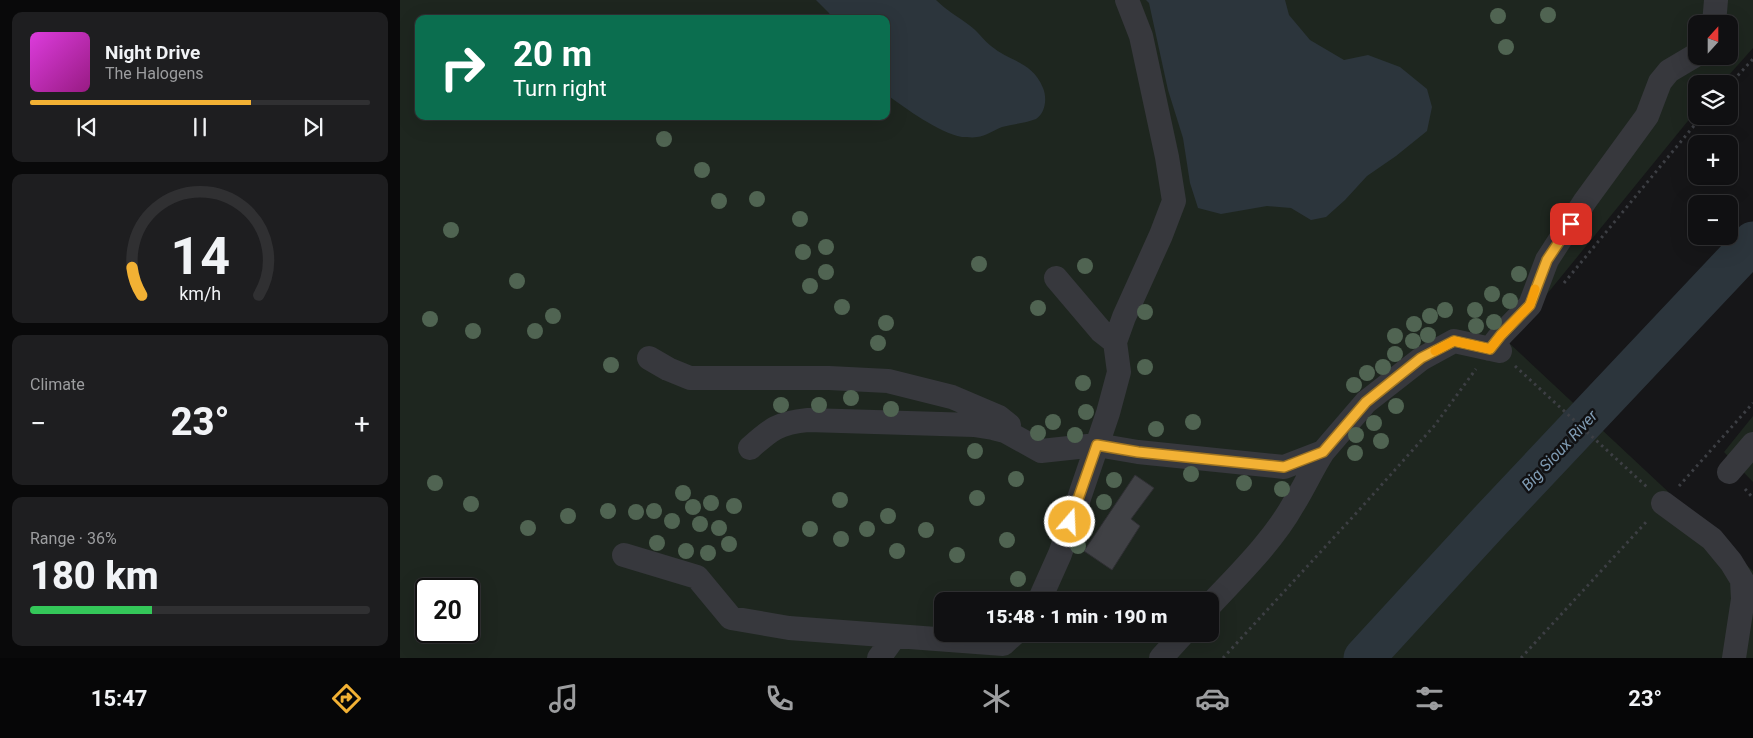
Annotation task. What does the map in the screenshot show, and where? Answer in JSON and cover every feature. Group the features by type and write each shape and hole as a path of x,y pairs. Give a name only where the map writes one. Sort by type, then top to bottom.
{"lane":[{"path":"1043,592 1060,554 1108,413 1118,372 1115,342 1174,201 1165,148 1141,36 1127,0"},
{"path":"1715,15 1716,0"},
{"path":"1219,595 1258,554 1293,506 1323,452 1366,402 1421,358 1454,341 1495,350 1501,335 1530,305 1547,260 1585,201 1647,116 1660,82 1669,71 1688,60"},
{"path":"1056,278 1101,330 1115,342"},
{"path":"649,358 668,369 690,378 829,378 888,381 952,397 999,417"},
{"path":"982,397 999,417 1041,451"},
{"path":"750,448 776,426 791,421 808,420 974,425 1005,431 1041,451 1097,445 1138,452 1284,467 1323,452"},
{"path":"1729,472 1753,444"},
{"path":"1664,503 1712,539 1742,580 1743,599 1734,658"},
{"path":"624,555 697,577 731,618 789,628 934,639"},
{"path":"879,658 895,636"},
{"path":"976,642 1003,644 1005,642"},
{"path":"1160,658 1175,642"}],"path":[{"path":"1738,75 1753,59"},
{"path":"1560,288 1695,125"},
{"path":"1223,658 1435,425 1495,350 1664,503"},
{"path":"1521,658 1753,403"}],"shaded area":[{"path":"400,0 1753,0 1753,48 1738,65 1738,15 1688,15 1688,65 1738,65 1729,75 1688,75 1688,121 1508,342 1753,571 1753,658 400,658"},
{"path":"816,0 936,0 972,27 991,46 1033,72 1043,88 1044,109 1036,119 1002,127 980,136 962,137 943,131 890,97 890,15 830,15"},
{"path":"1146,0 1285,0 1289,15 1310,40 1344,60 1368,55 1400,67 1427,89 1432,107 1427,131 1367,176 1326,217 1311,220 1291,208 1267,206 1221,214 1198,208 1190,183 1183,138 1168,90 1149,3"},
{"path":"1753,416 1753,482 1724,452"}],"building":[{"path":"1135,475 1154,488 1131,519 1140,526 1112,570 1084,551"}],"waterway":[{"name":"Big Sioux River","path":"1364,658 1489,522 1753,242"}],"slow traffic":[{"path":"1435,351 1454,341 1490,349 1530,305 1535,289"}],"route":[{"path":"1070,522 1097,445 1138,452 1284,467 1323,452 1366,402 1421,358 1454,341 1490,349 1530,305 1547,260 1571,224"}]}
